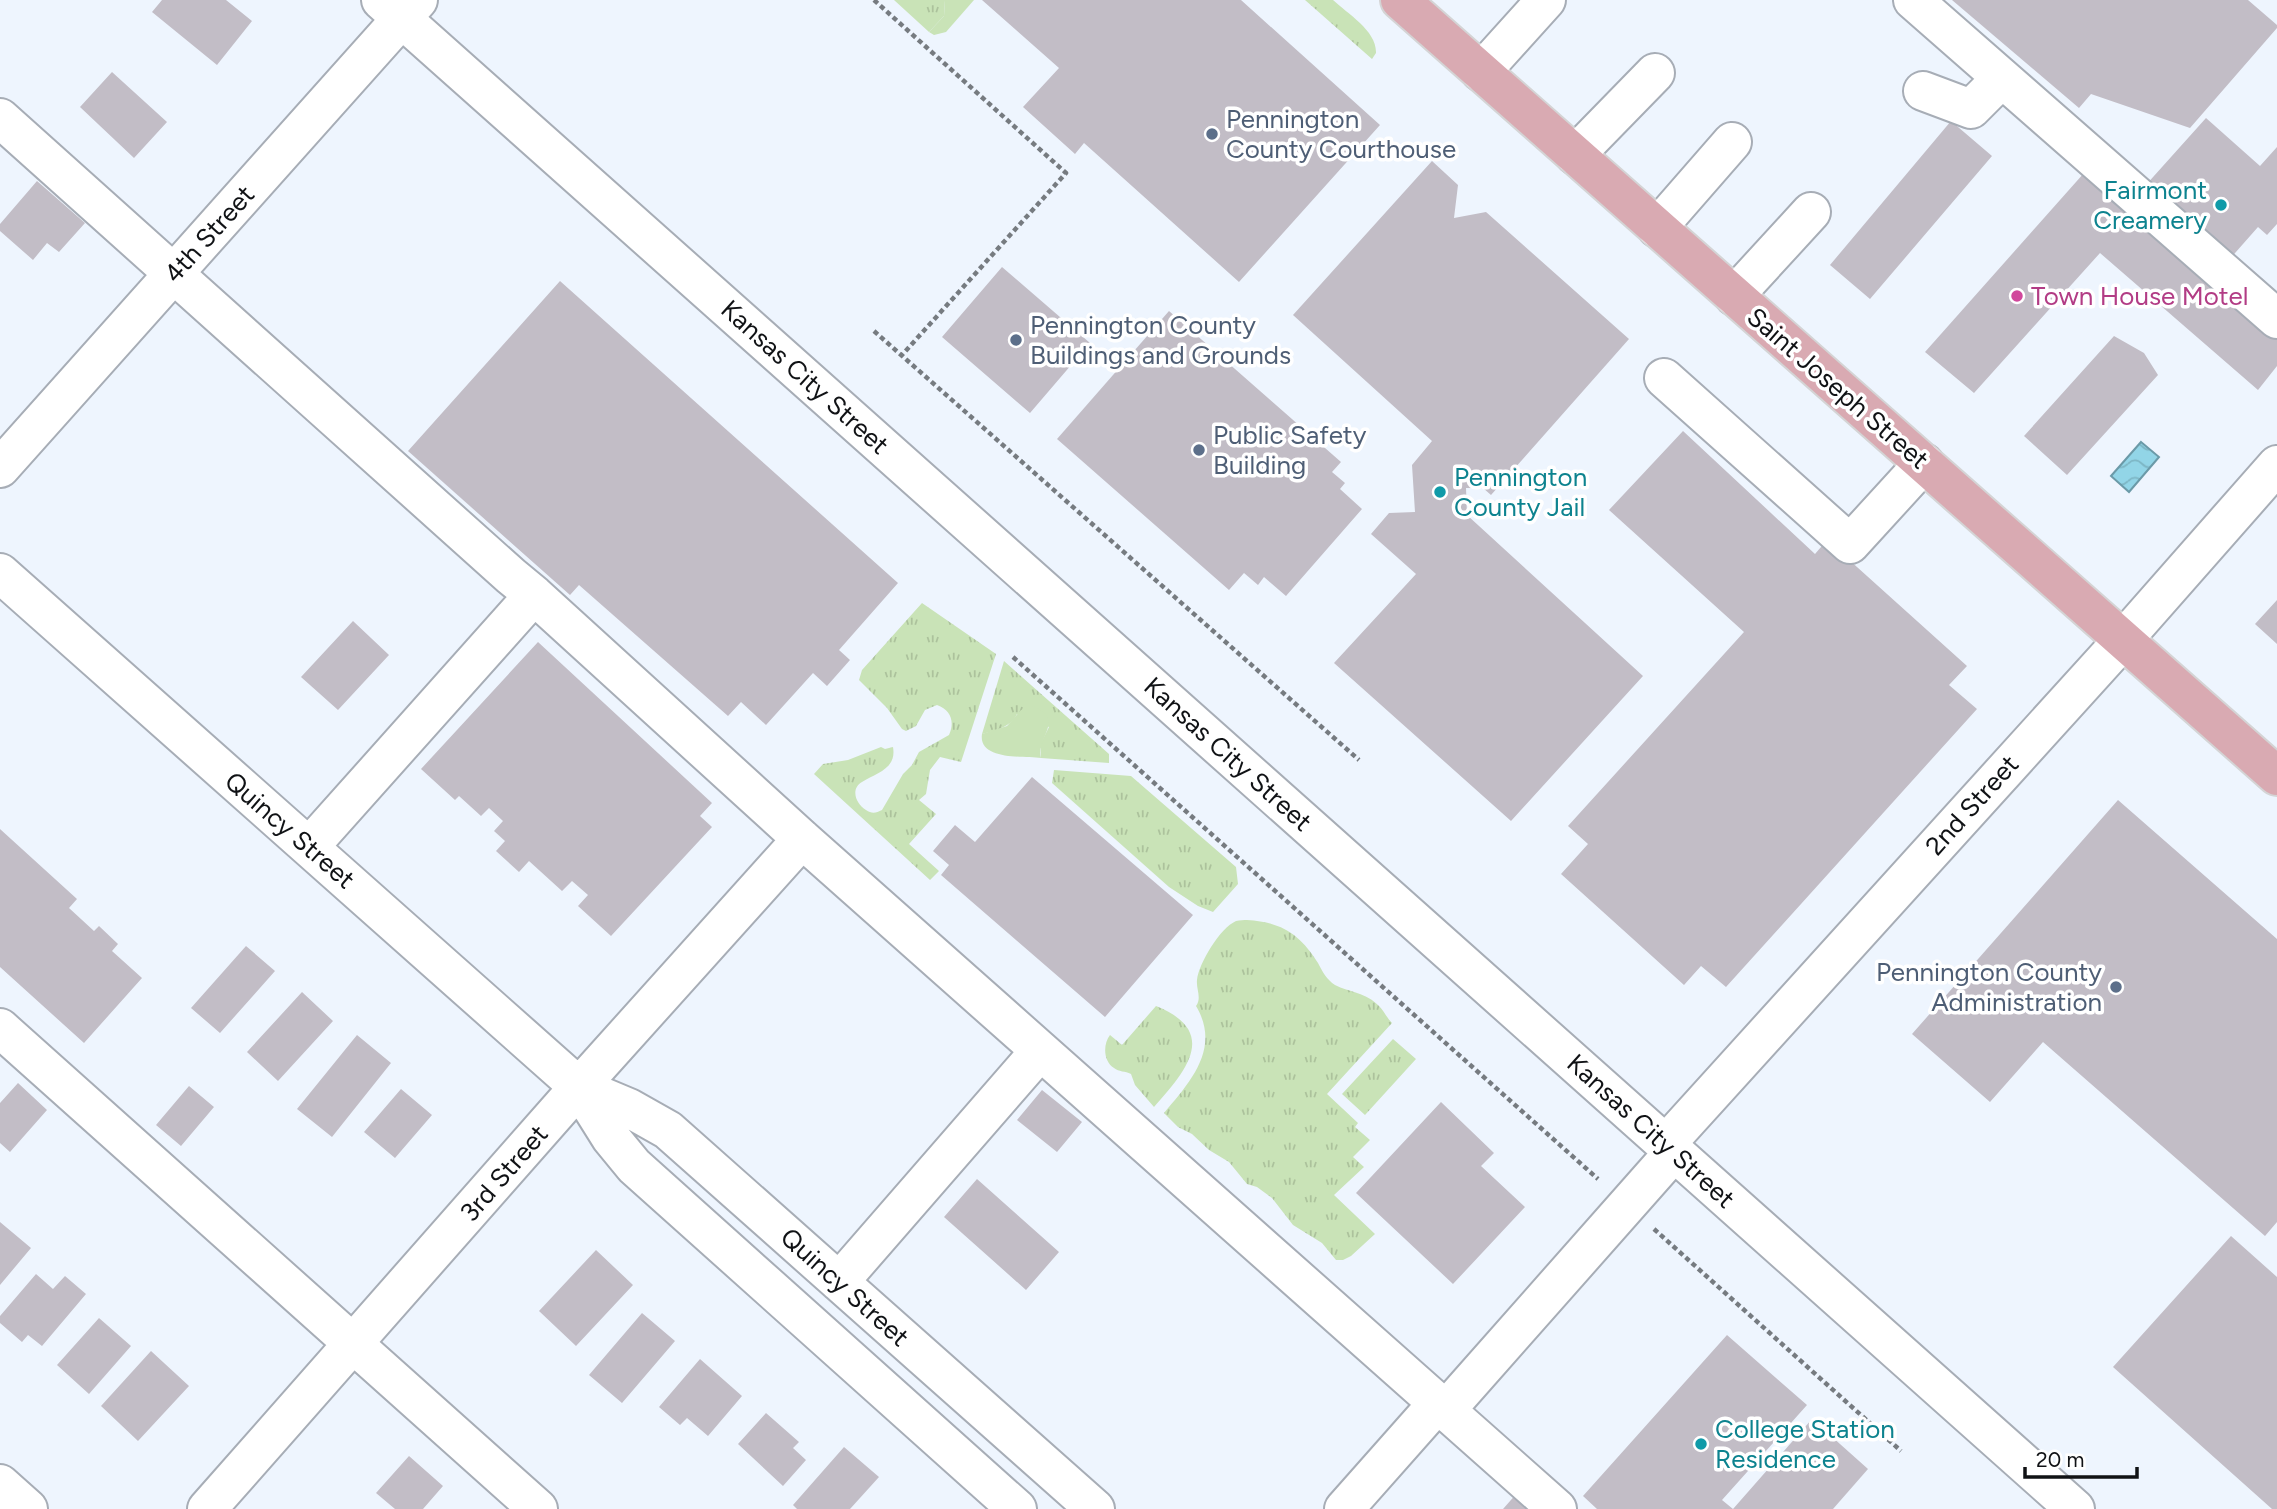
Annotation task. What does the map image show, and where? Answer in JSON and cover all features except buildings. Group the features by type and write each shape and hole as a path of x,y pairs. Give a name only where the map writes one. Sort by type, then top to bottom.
{"main road":[{"name":"Saint Joseph Street","path":"1400,0 2277,776"}],"street":[{"path":"1481,72 1546,0"},
{"path":"1913,0 2277,319"},
{"name":"4th Street","path":"0,468 174,273 400,6"},
{"name":"Kansas City Street","path":"400,6 2075,1509"},
{"path":"1575,155 1654,73"},
{"path":"1923,90 1971,109 2002,78"},
{"path":"0,118 534,595 802,839 1557,1509"},
{"path":"1657,228 1732,142"},
{"path":"1734,296 1811,212"},
{"path":"1664,378 1850,544 1924,463"},
{"name":"2nd Street","path":"1441,1407 1627,1205 1670,1148 2277,465"},
{"name":"Quincy Street","path":"0,573 579,1087 611,1138 634,1166 1017,1509"},
{"path":"309,847 534,595"},
{"name":"3rd Street","path":"207,1509 802,839"},
{"path":"0,1028 538,1509"},
{"path":"839,1282 1040,1051"},
{"name":"Quincy Street","path":"579,1087 629,1108 668,1130 1095,1509"},
{"path":"1344,1509 1441,1407"},
{"path":"0,1484 27,1509"}],"path":[{"path":"874,0 1066,173 902,355"},
{"path":"874,331 1359,760"},
{"path":"1013,657 1901,1451"}],"green space":[{"path":"894,0 945,0 944,16 929,32"},
{"path":"945,0 974,0 946,32 934,35 929,32 944,16"},
{"path":"1305,0 1333,0 1353,17 1372,37 1376,53 1372,59"},
{"path":"922,603 996,654 961,762 940,757 930,770 926,794 919,800 936,814 909,844 939,871 930,880 814,774 823,764 848,760 881,747 893,747 889,765 858,785 855,792 862,807 870,812 878,812 882,810 919,752 949,735 952,726 950,717 942,707 937,705 925,710 916,726 906,731 859,680 862,670"},
{"path":"1004,661 1109,754 1109,763 1041,758 1041,743 1049,727 1017,714 1007,725 982,734"},
{"path":"1033,706 1043,711 1049,723 1042,743 1041,758 1003,755 987,748 982,734 1007,726 1021,710"},
{"path":"1054,770 1131,776 1236,867 1238,884 1213,912 1198,906 1169,887 1052,783"},
{"path":"1236,921 1270,923 1297,937 1332,983 1374,1002 1392,1023 1327,1094 1358,1123 1355,1127 1370,1140 1353,1157 1364,1167 1334,1195 1375,1234 1343,1260 1336,1260 1322,1243 1293,1225 1272,1198 1257,1187 1247,1184 1229,1162 1209,1150 1192,1134 1178,1127 1164,1113 1193,1076 1204,1050 1203,1021 1196,1006 1199,997 1197,980 1202,965 1223,931"},
{"path":"1156,1006 1176,1016 1187,1028 1192,1040 1186,1066 1154,1107 1135,1085 1131,1074 1110,1065 1105,1048 1110,1035 1122,1045"},
{"path":"1393,1039 1416,1059 1365,1115 1342,1094"}],"water":[{"path":"2141,442 2159,457 2129,492 2111,476"}],"place":[{"name":"Pennington County Courthouse","path":"1212,134"},
{"name":"Fairmont Creamery","path":"2221,205"},
{"name":"Town House Motel","path":"2017,296"},
{"name":"Pennington County Buildings and Grounds","path":"1016,340"},
{"name":"Public Safety Building","path":"1199,450"},
{"name":"Pennington County Jail","path":"1440,492"},
{"name":"Pennington County Administration","path":"2116,987"},
{"name":"College Station Residence","path":"1701,1444"}]}
